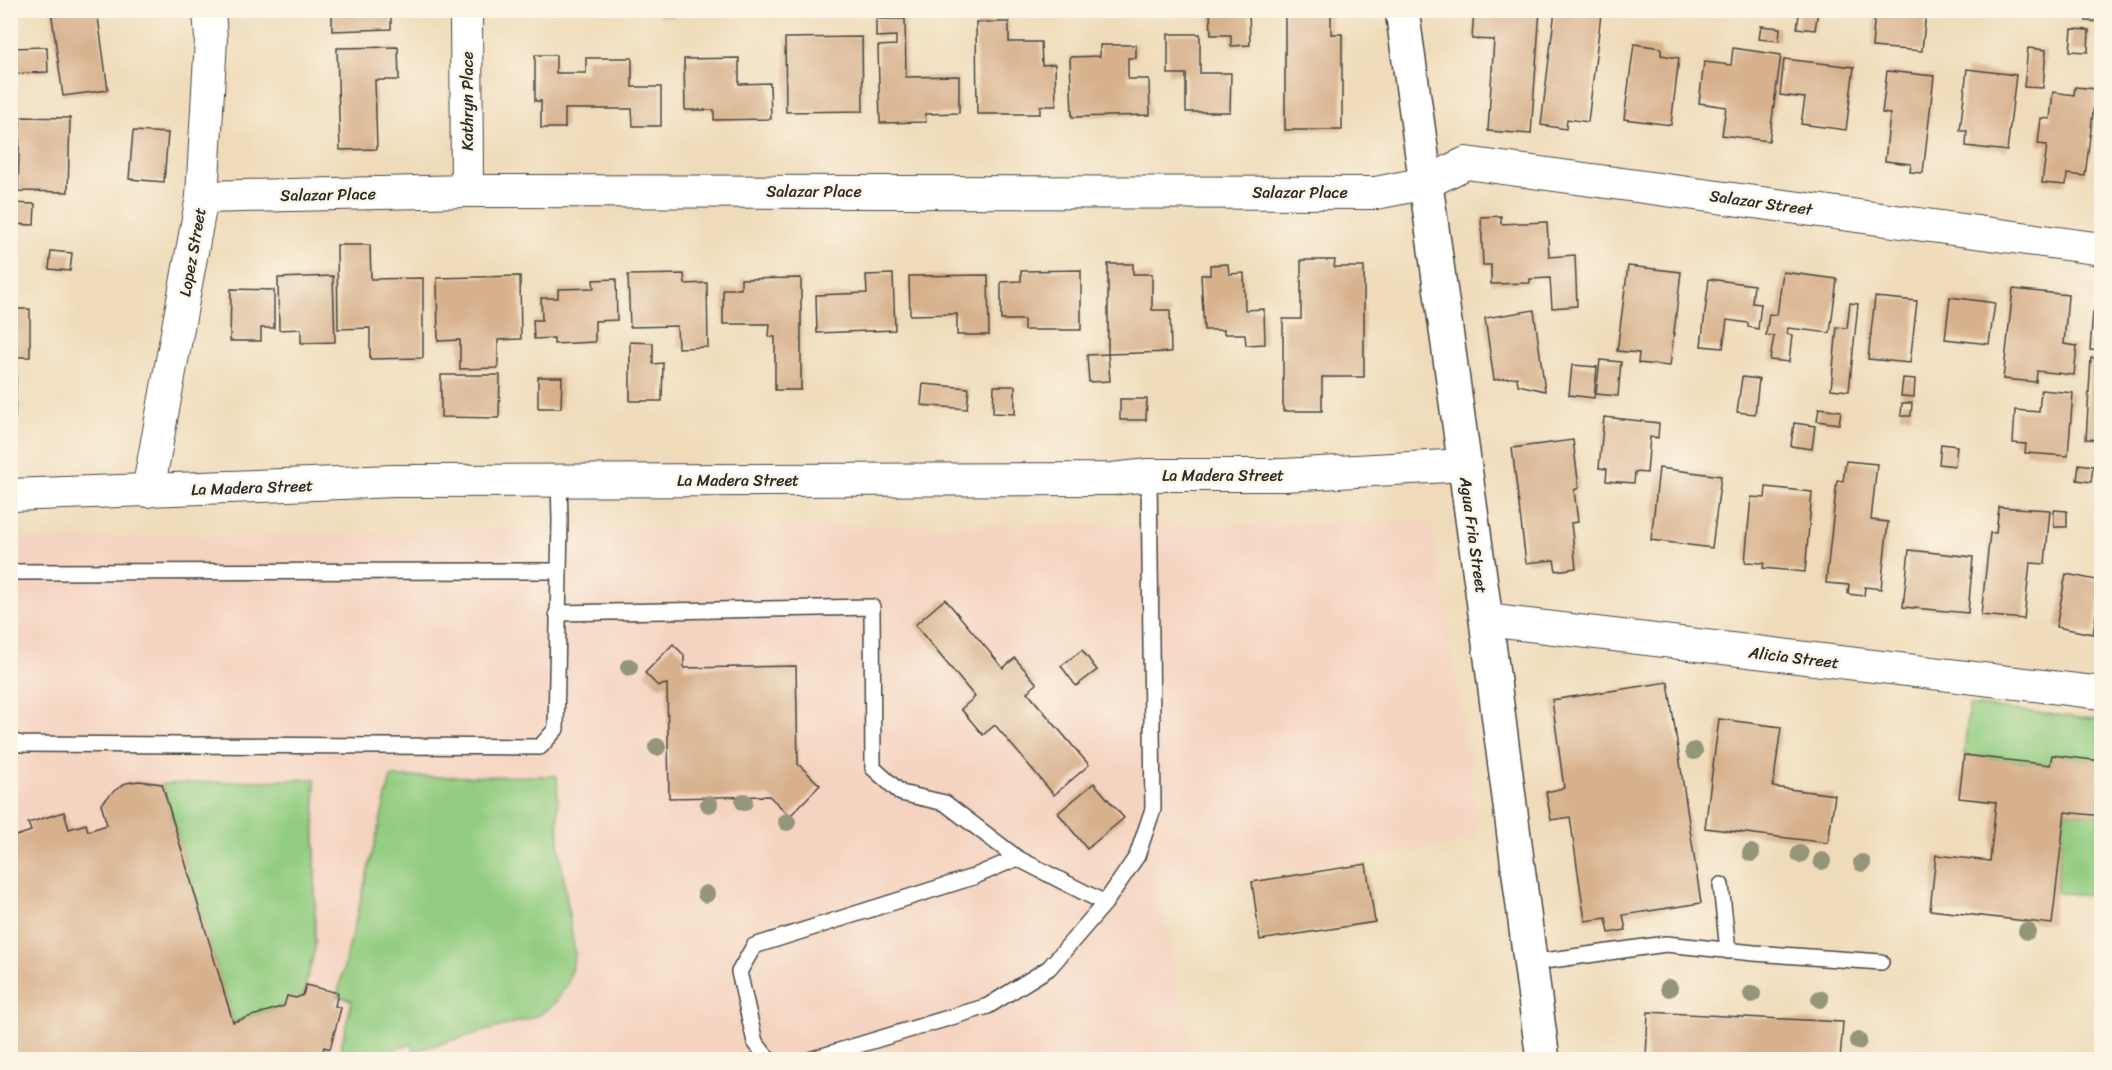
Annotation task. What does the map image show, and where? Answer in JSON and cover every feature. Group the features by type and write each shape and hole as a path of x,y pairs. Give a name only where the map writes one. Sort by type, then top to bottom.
{"street":[{"name":"Lopez Street","path":"148,491 202,197 211,39 209,10"},
{"name":"Kathryn Place","path":"466,10 467,191"},
{"name":"Agua Fria Street","path":"1402,10 1486,620 1543,1059"},
{"name":"Salazar Street","path":"1426,183 1466,163 2102,249"},
{"name":"Salazar Place","path":"202,197 467,191 1376,193 1426,183"},
{"name":"La Madera Street","path":"10,495 395,481 1100,479 1149,475 1284,475 1465,465"},
{"name":"Alicia Street","path":"1486,620 2102,693"}],"lane":[{"path":"809,1059 988,1006 1048,968 1105,903 1137,856 1153,809 1149,475"},
{"path":"10,741 22,744 540,747 556,729 559,480"},
{"path":"10,572 559,572"},
{"path":"557,613 872,607 873,768 901,793 945,803 1017,858 1105,903"},
{"path":"769,1059 755,1042 739,972 754,946 973,876 1017,858"},
{"path":"1721,885 1728,951"},
{"path":"1530,963 1666,944 1728,951 1881,962"}],"shaded area":[{"path":"1424,523 1435,531 1480,840 1159,892 1195,1059 11,1060 11,539 631,527"}],"green space":[{"path":"1969,705 2101,720 2101,761 2052,755 2050,765 1964,755"},
{"path":"557,776 559,846 575,955 567,985 554,1004 539,1015 528,1019 414,1051 412,1044 363,1059 338,1060 352,1000 337,996 391,777"},
{"path":"315,779 315,949 303,995 284,1006 233,1022 162,784"},
{"path":"2065,812 2101,816 2101,897 2056,892"}],"building":[{"path":"51,10 97,10 108,90 63,96"},
{"path":"332,10 391,10 391,29 332,31"},
{"path":"659,10 675,10 675,17 659,17"},
{"path":"1210,10 1249,10 1250,45 1231,46 1231,35 1211,35"},
{"path":"1285,10 1331,10 1331,34 1342,34 1342,130 1285,130"},
{"path":"1474,10 1540,10 1531,134 1488,131 1494,40 1472,39"},
{"path":"1555,10 1583,10 1583,12 1601,14 1588,122 1567,119 1566,129 1541,125"},
{"path":"1730,10 1763,10 1763,15 1730,12"},
{"path":"1786,10 1818,10 1815,30 1797,28 1799,15 1785,13"},
{"path":"1875,10 1926,12 1922,51 1872,47"},
{"path":"2074,10 2102,10 2102,22 2086,21 2087,13 2074,12"},
{"path":"876,19 905,19 906,77 959,76 959,113 925,114 926,122 880,123 878,46 896,45 896,36 876,37"},
{"path":"976,22 1009,22 1009,42 1041,42 1042,65 1055,64 1056,106 1040,106 1040,114 977,114"},
{"path":"1761,26 1780,28 1779,41 1759,39"},
{"path":"2072,29 2089,30 2088,52 2070,51"},
{"path":"1168,34 1200,34 1200,73 1231,73 1230,112 1186,112 1186,74 1168,74"},
{"path":"862,37 863,111 786,112 785,38"},
{"path":"1634,44 1661,48 1661,55 1679,58 1671,125 1624,119"},
{"path":"1100,45 1136,45 1136,58 1128,58 1128,79 1149,79 1150,115 1072,117 1070,57 1100,56"},
{"path":"47,47 48,72 10,74 10,48"},
{"path":"398,47 399,80 375,80 377,149 340,150 337,48"},
{"path":"1733,48 1781,55 1769,141 1722,135 1726,107 1699,103 1704,62 1731,65"},
{"path":"2028,48 2046,50 2043,88 2024,87"},
{"path":"535,55 556,55 556,73 586,73 586,58 632,58 632,87 661,87 661,126 633,126 632,109 565,109 565,128 541,128 541,101 535,101"},
{"path":"739,58 739,84 770,83 771,119 714,120 714,110 685,110 684,59"},
{"path":"1784,59 1854,67 1846,130 1801,124 1805,98 1780,95"},
{"path":"1967,69 2016,75 2007,151 1966,146 1967,131 1960,131"},
{"path":"1887,71 1934,76 1923,173 1910,172 1911,164 1885,161 1890,114 1882,113"},
{"path":"2075,87 2096,89 2085,176 2067,174 2066,185 2042,183 2047,145 2038,144 2041,118 2050,119 2053,92 2074,95"},
{"path":"20,117 70,118 68,192 18,191"},
{"path":"133,131 168,133 164,182 129,179"},
{"path":"10,203 35,204 34,225 10,224"},
{"path":"1501,216 1501,224 1547,222 1549,257 1575,255 1577,306 1552,308 1550,278 1530,279 1530,283 1491,284 1491,265 1483,265 1481,217"},
{"path":"337,245 370,245 371,279 423,278 423,358 370,359 370,328 338,329"},
{"path":"51,251 72,253 70,271 49,269"},
{"path":"1301,260 1335,260 1334,267 1364,267 1364,377 1322,377 1322,411 1283,411 1283,319 1301,319"},
{"path":"1108,264 1133,264 1133,274 1152,274 1152,310 1170,310 1171,352 1108,354"},
{"path":"1228,264 1229,274 1244,273 1245,310 1264,309 1265,344 1246,345 1245,334 1224,334 1224,330 1204,330 1201,275 1210,275 1210,265"},
{"path":"1628,266 1681,272 1670,366 1638,363 1639,353 1617,351"},
{"path":"1081,270 1081,330 1024,330 1024,320 1001,320 1001,282 1021,281 1021,271"},
{"path":"1783,272 1837,279 1830,333 1788,328 1787,334 1792,335 1789,362 1770,360 1774,336 1766,335 1769,314 1777,315"},
{"path":"684,274 685,284 707,283 708,347 678,348 677,326 630,327 628,275"},
{"path":"893,274 895,330 817,333 816,295 867,293 866,275"},
{"path":"988,275 989,335 957,335 957,314 910,315 909,276"},
{"path":"333,276 335,342 301,343 301,329 279,330 278,278"},
{"path":"520,276 521,339 498,340 498,368 460,369 460,340 438,341 437,278"},
{"path":"801,278 801,390 775,390 775,337 769,337 770,324 723,324 723,289 741,289 741,279"},
{"path":"616,279 617,320 595,321 595,342 554,344 554,338 534,339 533,320 542,320 541,298 558,298 558,289 594,288 593,280"},
{"path":"1709,279 1754,285 1752,303 1761,304 1758,329 1748,327 1748,323 1727,320 1723,348 1701,346"},
{"path":"231,289 274,290 274,328 261,328 261,341 230,341"},
{"path":"2013,289 2068,295 2064,344 2077,346 2074,375 2037,371 2036,382 2003,379"},
{"path":"1875,297 1917,301 1910,363 1868,359"},
{"path":"1950,297 1995,303 1989,344 1945,339"},
{"path":"1850,303 1858,304 1849,391 1831,389 1837,327 1847,328"},
{"path":"10,309 30,309 30,357 17,357 15,417 10,417"},
{"path":"1534,310 1545,391 1518,385 1517,377 1494,380 1485,318"},
{"path":"2093,312 2102,313 2102,351 2090,350"},
{"path":"630,342 653,343 653,364 663,363 662,401 630,401"},
{"path":"1108,354 1110,381 1089,382 1087,355"},
{"path":"2091,358 2102,359 2102,440 2086,439"},
{"path":"1600,360 1621,362 1618,396 1596,394"},
{"path":"1572,365 1597,367 1594,398 1569,395"},
{"path":"441,375 500,375 499,418 441,417"},
{"path":"538,377 562,377 561,408 538,408"},
{"path":"1742,377 1759,379 1755,414 1737,412"},
{"path":"1903,378 1915,379 1914,397 1901,396"},
{"path":"923,384 969,388 967,409 921,405"},
{"path":"994,386 1015,386 1015,414 993,413"},
{"path":"2041,390 2073,393 2068,456 2025,453 2026,444 2013,443 2015,410 2039,412"},
{"path":"1120,399 1147,399 1146,420 1120,420"},
{"path":"1902,403 1912,403 1911,416 1901,416"},
{"path":"1819,408 1841,411 1839,424 1817,421"},
{"path":"1604,417 1659,423 1658,438 1650,437 1647,473 1635,472 1634,483 1606,481 1607,469 1599,468"},
{"path":"1794,423 1815,426 1812,449 1791,446"},
{"path":"1573,440 1579,488 1574,490 1578,522 1571,523 1576,568 1556,571 1554,560 1526,563 1512,448"},
{"path":"1941,444 1957,446 1955,466 1939,464"},
{"path":"1846,461 1877,464 1871,520 1888,522 1881,589 1865,587 1864,596 1848,594 1849,585 1826,583 1837,480 1843,481"},
{"path":"2079,464 2093,466 2091,482 2077,480"},
{"path":"1659,468 1721,476 1712,548 1651,540"},
{"path":"1766,487 1812,492 1805,572 1763,568 1764,563 1745,562 1751,497 1765,498"},
{"path":"1999,507 2050,510 2045,564 2030,563 2024,619 1981,615 1990,533 1996,533"},
{"path":"2054,510 2067,511 2067,527 2054,527"},
{"path":"1909,550 1973,557 1968,613 1903,607"},
{"path":"2066,574 2102,581 2093,634 2056,627"},
{"path":"945,599 1003,668 1015,658 1037,684 1027,692 1089,765 1054,795 995,725 983,735 961,709 975,697 915,625"},
{"path":"673,644 684,655 684,668 796,666 798,764 820,785 790,816 769,796 669,798 667,684 658,686 645,673"},
{"path":"1082,650 1097,670 1076,686 1061,666"},
{"path":"1668,682 1701,903 1623,915 1626,930 1609,933 1606,918 1585,921 1570,817 1551,820 1546,792 1564,788 1552,700"},
{"path":"1719,719 1781,727 1773,787 1835,795 1828,843 1705,828"},
{"path":"1964,755 2050,765 2052,755 2102,761 2102,816 2065,812 2052,924 1930,910 1936,855 1990,861 1996,802 1959,798"},
{"path":"139,781 162,784 233,1022 284,1006 287,996 296,998 303,995 306,985 338,993 335,1006 341,1008 330,1049 324,1047 321,1060 10,1060 10,895 14,894 10,884 10,838 31,831 28,823 64,812 69,829 86,824 88,831 107,825 101,804 126,783"},
{"path":"1094,783 1124,818 1087,849 1058,813"},
{"path":"1366,864 1375,922 1260,940 1252,882"},
{"path":"1648,1012 1843,1022 1840,1060 1646,1060"}]}
